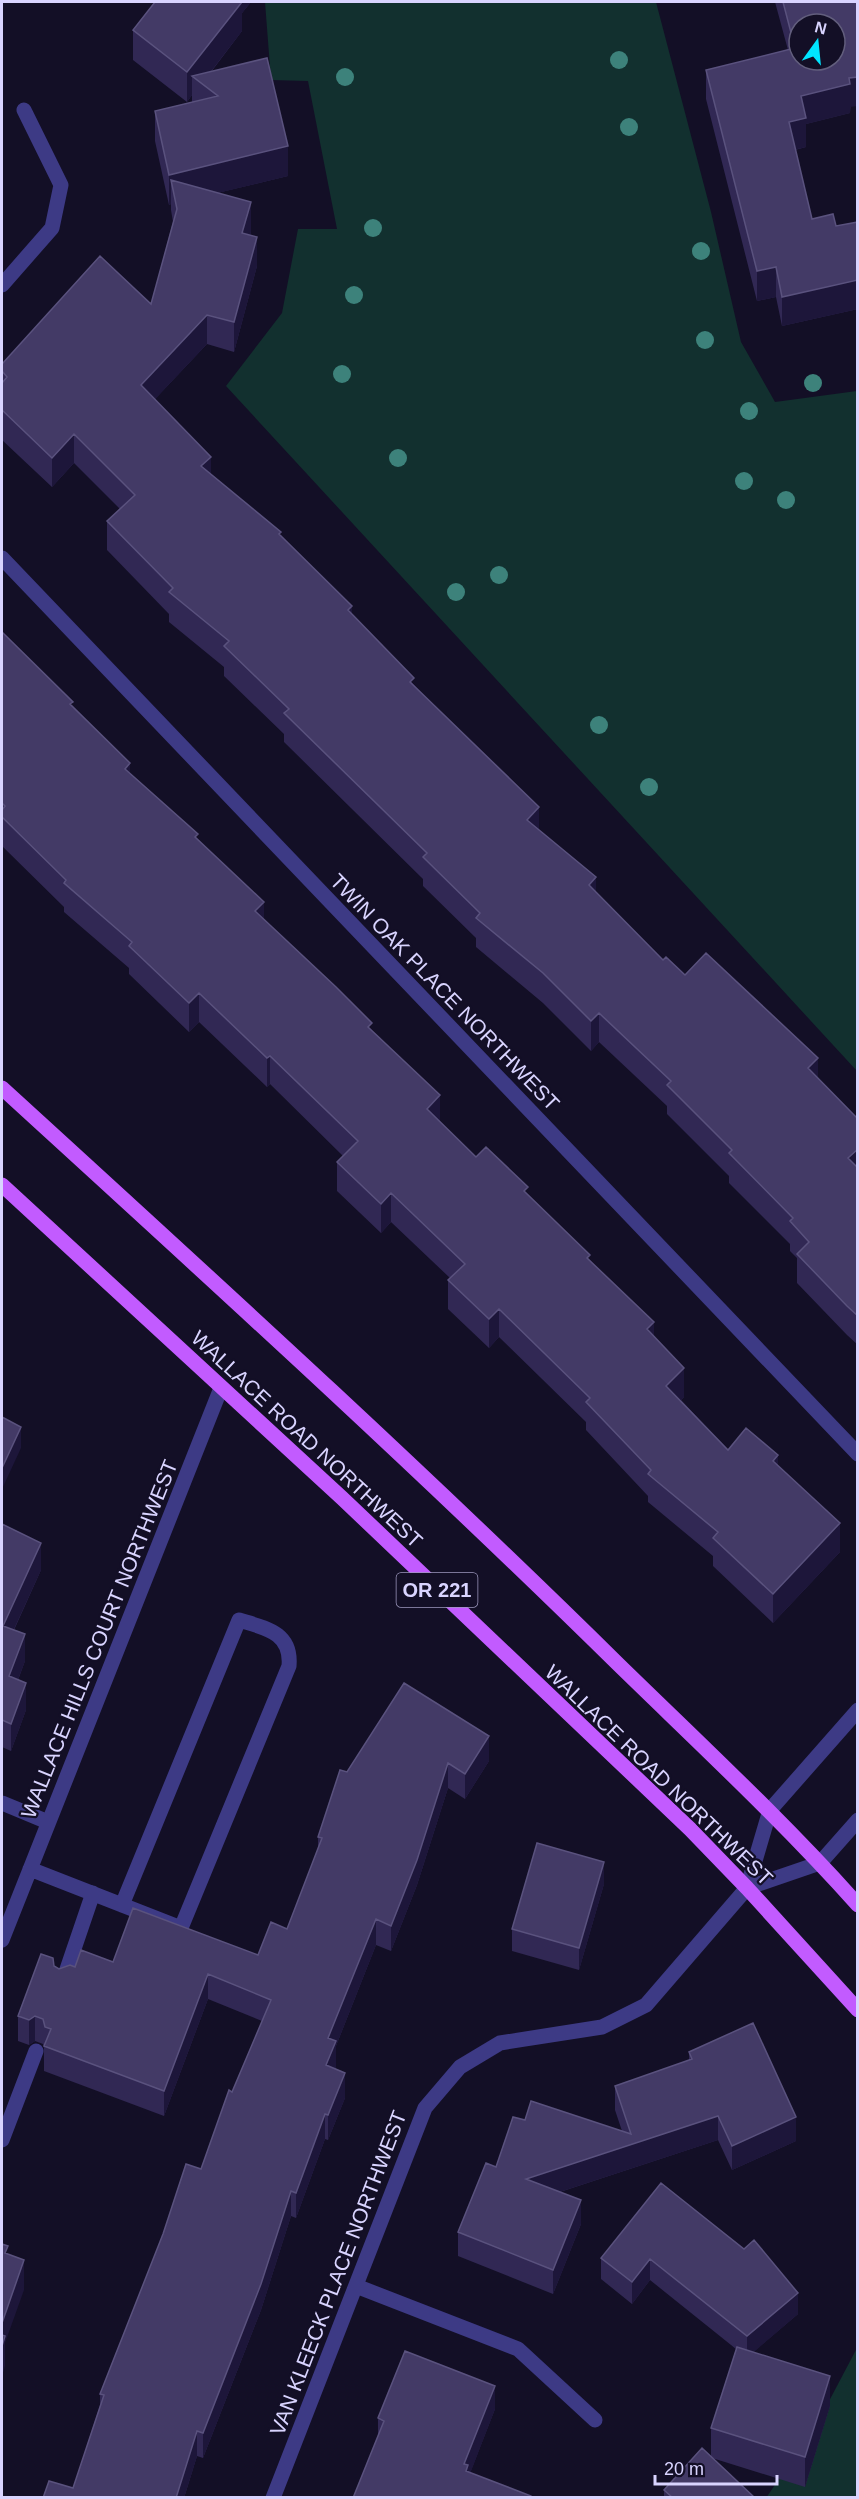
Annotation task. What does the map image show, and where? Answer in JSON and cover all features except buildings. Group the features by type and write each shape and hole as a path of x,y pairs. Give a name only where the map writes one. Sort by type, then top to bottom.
{"main road":[{"path":"2,1088 236,1301 504,1552 770,1810 858,1905"},
{"name":"WALLACE ROAD NORTHWEST","path":"2,1185 623,1766 747,1888 858,2010"}],"street":[{"path":"2,285 52,228 61,184 24,110"},
{"name":"TWIN OAK PLACE NORTHWEST","path":"2,558 858,1455"},
{"name":"WALLACE HILLS COURT NORTHWEST","path":"2,1940 221,1388"},
{"path":"30,1869 93,1893 122,1905 181,1928 289,1666 290,1653 275,1631 239,1620 122,1905"},
{"path":"747,1888 770,1810 858,1710"},
{"path":"2,1803 48,1822"},
{"path":"747,1888 820,1863 858,1820"},
{"name":"VAN KLEECK PLACE NORTHWEST","path":"273,2498 425,2108 460,2067 500,2043 602,2027 646,2005 747,1888"},
{"path":"62,1985 93,1893"},
{"path":"2,2140 36,2050"},
{"path":"356,2286 518,2349 595,2420"}],"green space":[{"path":"265,2 656,2 711,212 741,342 775,402 857,391 857,1071 226,386 282,313 298,229 337,229 308,81 271,80"},
{"path":"857,2348 857,2497 766,2498 818,2422"}]}
